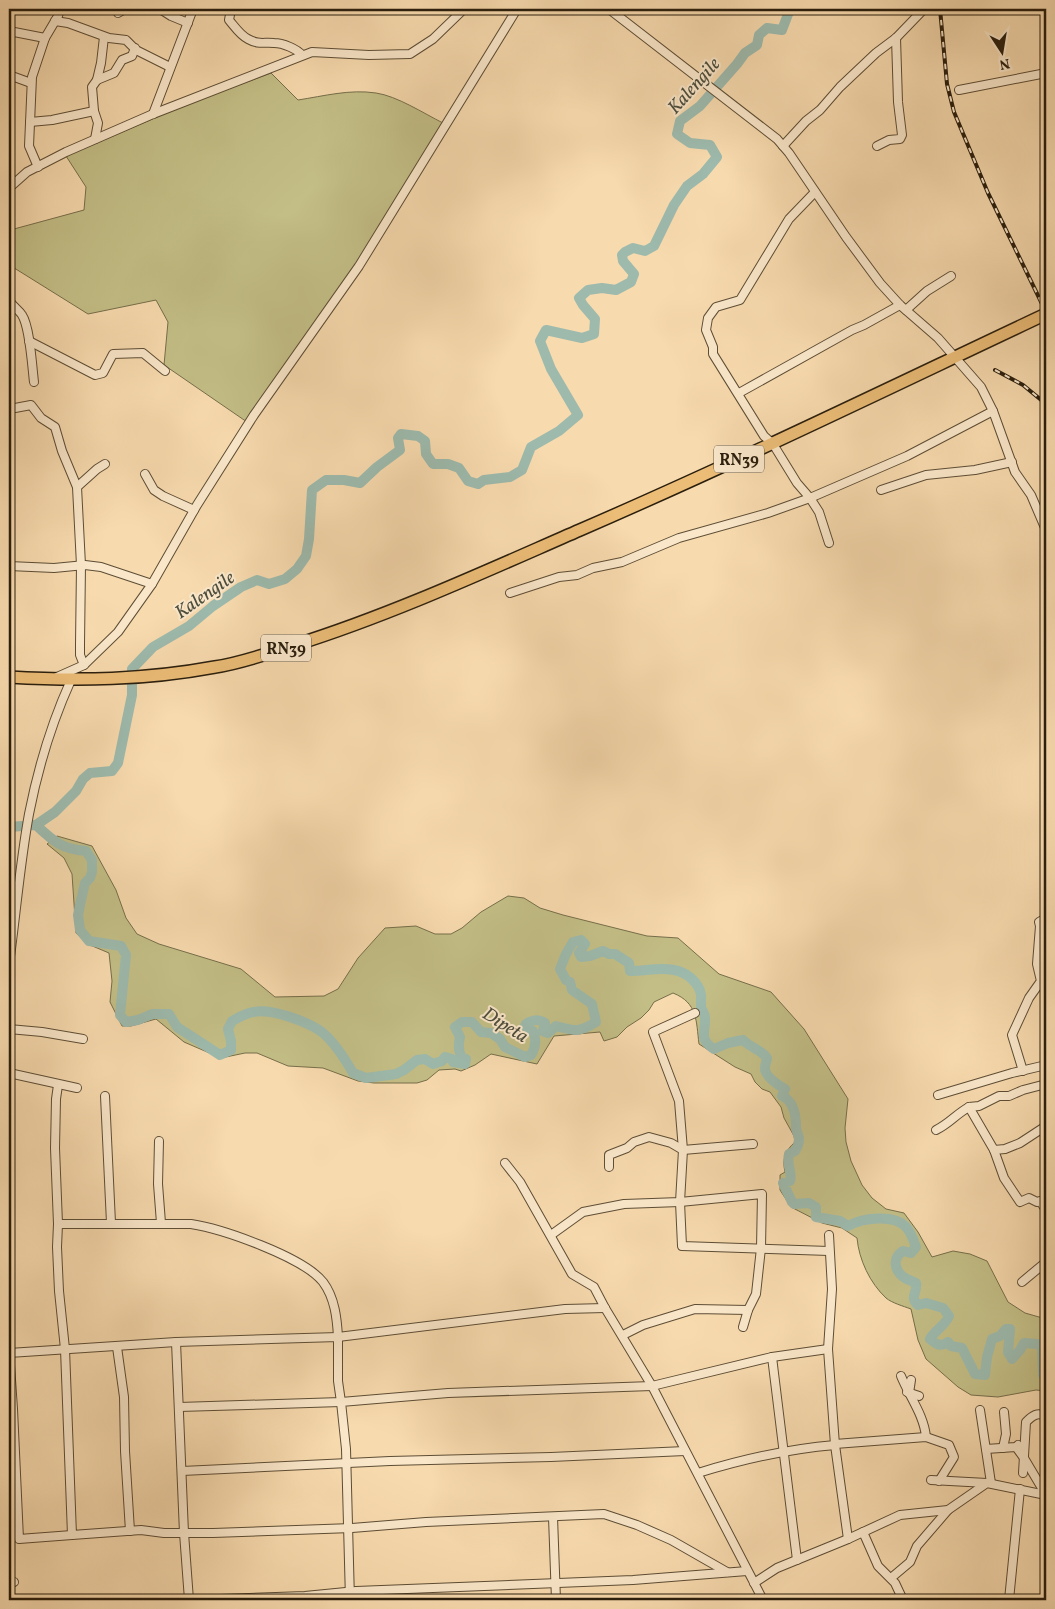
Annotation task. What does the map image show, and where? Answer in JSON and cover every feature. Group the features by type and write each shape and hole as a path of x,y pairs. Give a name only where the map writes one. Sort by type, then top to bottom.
{"highway":[{"name":"RN39","path":"9,677 71,680 139,678 223,666 327,635 428,597 702,477 1046,314"}],"street":[{"path":"160,9 188,23"},
{"path":"153,114 193,9"},
{"path":"230,9 229,20 241,35 257,43 273,42 284,44 302,55"},
{"path":"9,188 27,172 95,139 302,55 312,52 369,55 410,54 433,39 464,9"},
{"path":"53,679 84,665 118,632 152,584 194,510 254,415 359,266 515,9"},
{"path":"609,9 777,139 783,146 880,282 903,307 938,338 981,387 993,411 1020,482 1031,495 1046,530"},
{"path":"783,146 806,121 820,110 840,86 876,53 896,38 924,9"},
{"path":"38,167 29,146 31,83 45,38 57,14 68,23 104,37 126,40 134,48 170,67"},
{"path":"9,31 45,38"},
{"path":"95,139 98,123 94,111 92,87 97,80 104,37"},
{"path":"877,146 889,140 900,139 902,135 898,102 896,38"},
{"path":"97,80 114,73 122,60 132,56 134,48"},
{"path":"959,90 1046,74"},
{"path":"9,75 31,83"},
{"path":"30,122 52,120 94,111"},
{"path":"815,192 789,219 740,300 716,307 708,318 706,330 718,364 739,393 764,436 773,444 797,484 810,498 819,512 829,543"},
{"path":"739,393 852,330 903,307 951,276"},
{"path":"9,300 11,309 22,314 29,340 34,382"},
{"path":"29,340 95,376 103,373 113,354 143,353 165,371"},
{"path":"15,408 31,405 41,418 55,427 62,451 77,487 81,565 80,649 84,665"},
{"path":"510,593 559,577 622,562 679,538 768,514 907,456 993,411"},
{"path":"881,490 926,475 975,470 1012,462"},
{"path":"77,487 105,464"},
{"path":"145,474 154,490 194,510"},
{"path":"9,566 39,571 81,565 101,567 152,584"},
{"path":"9,964 29,815 37,778 58,707 71,680"},
{"path":"1023,1071 1012,1035 1029,998 1041,981 1037,964 1039,922 1046,918"},
{"path":"695,1013 653,1032 679,1101 683,1150 680,1202 682,1246 829,1251"},
{"path":"9,1029 83,1039"},
{"path":"938,1094 1012,1073 1046,1066"},
{"path":"9,1073 77,1088"},
{"path":"936,1130 950,1123 954,1116 969,1107 979,1106 999,1096 1008,1096 1046,1084"},
{"path":"58,1085 55,1148 59,1291 65,1350 72,1535"},
{"path":"106,1096 111,1223"},
{"path":"969,1107 994,1150 1004,1178 1020,1202 1029,1198 1040,1201 1046,1210"},
{"path":"994,1150 1005,1149 1046,1126"},
{"path":"609,1167 609,1155 627,1148 634,1142 649,1138 671,1142 683,1150 753,1144"},
{"path":"158,1140 158,1184 161,1223"},
{"path":"504,1163 520,1182 572,1274 594,1287 652,1386 763,1600"},
{"path":"551,1235 583,1212 624,1204 680,1202 762,1194 761,1248 756,1294 748,1310 743,1327"},
{"path":"58,1224 161,1223 203,1226 261,1244 307,1268 323,1282 334,1303 338,1337 338,1381 346,1463 350,1600"},
{"path":"830,1235 829,1251 832,1289 828,1349 835,1444 848,1539"},
{"path":"1022,1282 1046,1262"},
{"path":"605,1308 565,1309 338,1337 176,1342 9,1352 14,1408 19,1539 130,1531 184,1533 348,1528 426,1522 604,1514 637,1525 671,1540 727,1572"},
{"path":"622,1336 644,1326 696,1310 748,1310"},
{"path":"176,1342 184,1533 191,1600 305,1596 350,1591 555,1584 747,1571"},
{"path":"117,1347 124,1397 130,1531"},
{"path":"179,1407 341,1402 448,1393 652,1386 772,1357 828,1349"},
{"path":"772,1357 798,1560"},
{"path":"901,1376 925,1427 926,1437"},
{"path":"908,1393 911,1380"},
{"path":"908,1393 919,1396"},
{"path":"980,1410 989,1483"},
{"path":"1003,1448 1006,1434 1004,1412"},
{"path":"1023,1473 1026,1422 1033,1415 1040,1414 1046,1417"},
{"path":"698,1473 735,1462 803,1447 926,1437 948,1446 954,1457 935,1480 989,1483 1046,1495"},
{"path":"986,1449 1016,1447 1025,1441"},
{"path":"1016,1447 1046,1495"},
{"path":"182,1471 390,1460 550,1457 685,1451"},
{"path":"890,1578 910,1562 917,1546 948,1510 989,1483"},
{"path":"1009,1600 1020,1489"},
{"path":"754,1583 777,1568 900,1515 948,1510"},
{"path":"552,1517 556,1600"},
{"path":"863,1532 878,1566 895,1582 903,1600"}],"shaded area":[{"path":"271,73 298,100 347,92 376,93 401,101 443,123 356,265 247,422 164,365 168,322 156,300 88,314 11,266 9,263 9,232 84,210 86,187 66,156 185,105"},
{"path":"57,836 92,846 116,890 126,918 137,934 159,944 241,969 275,997 324,996 338,989 358,958 385,928 416,926 435,934 451,934 462,928 481,912 508,896 524,898 540,908 563,915 647,936 678,938 719,974 771,992 804,1029 848,1099 845,1128 846,1142 851,1161 862,1185 872,1198 886,1209 904,1213 918,1232 932,1257 953,1251 970,1254 987,1261 1008,1302 1025,1313 1046,1319 1046,1391 1036,1390 998,1397 971,1395 958,1387 926,1359 918,1340 911,1309 888,1300 880,1292 870,1278 863,1263 857,1238 842,1228 822,1223 791,1207 780,1190 780,1175 785,1172 784,1159 795,1142 781,1107 770,1092 762,1089 755,1082 751,1074 735,1067 699,1044 694,1014 691,1007 681,997 673,993 654,1002 641,1018 627,1027 617,1037 604,1041 600,1032 554,1036 537,1064 491,1054 475,1065 461,1071 455,1069 439,1070 427,1080 417,1083 358,1081 323,1068 288,1066 257,1053 245,1053 221,1058 184,1042 156,1019 131,1026 122,1026 110,1002 112,981 109,953 90,945 76,933 72,874 64,858 47,844"}],"waterway":[{"name":"Kalengile","path":"36,825 55,812 76,791 83,779 90,773 112,771 118,763 132,695 132,669 153,647 189,626 213,606 241,587 257,580 269,584 285,579 297,569 306,556 312,490 326,480 344,480 360,483 377,467 400,450 398,438 401,434 418,436 425,441 426,454 433,464 448,464 459,468 468,481 478,484 484,480 510,477 522,470 531,447 559,431 578,415 551,369 540,341 546,330 582,338 594,334 595,319 579,298 588,290 602,288 616,290 631,282 634,274 623,261 622,255 633,248 645,251 654,246 674,205 687,186 703,174 717,157 710,145 690,143 677,134 680,121 700,106 745,53 757,45 759,35 767,28 782,30 790,9"},
{"name":"Dipeta","path":"9,827 36,825 59,844 86,851 92,860 92,872 90,878 85,883 78,915 80,930 89,941 121,946 126,955 120,1015 126,1022 138,1020 152,1014 169,1014 177,1027 220,1055 231,1050 228,1029 232,1021 248,1013 261,1011 290,1017 317,1029 328,1037 353,1073 366,1078 396,1074 417,1060 425,1059 433,1064 442,1061 445,1057 452,1059 453,1062 465,1064 466,1059 462,1058 460,1053 460,1037 455,1027 462,1022 472,1022 481,1032 491,1033 500,1039 505,1047 525,1057 531,1055 534,1049 535,1037 533,1031 524,1028 531,1021 537,1020 545,1023 543,1031 548,1033 556,1026 576,1030 596,1022 592,1004 572,990 570,982 566,980 560,969 573,942 581,940 585,944 579,953 581,957 603,951 615,954 629,963 630,971 663,969 683,973 691,978 700,990 701,1007 705,1016 704,1038 706,1042 714,1049 728,1043 743,1040 767,1058 765,1067 767,1074 785,1089 782,1096 789,1101 794,1109 799,1139 795,1151 789,1154 790,1181 783,1183 792,1202 794,1204 809,1203 816,1207 816,1217 840,1221 848,1226 877,1218 900,1222 909,1230 916,1247 911,1253 903,1251 899,1254 896,1261 898,1272 916,1283 914,1299 918,1305 926,1303 943,1308 949,1316 930,1339 939,1345 948,1342 951,1346 962,1348 975,1374 985,1375 992,1339 1000,1336 1006,1329 1010,1329 1008,1352 1012,1359 1024,1343 1037,1344 1042,1347 1043,1375 1046,1378"}],"railway":[{"path":"940,9 947,84 954,112 988,193 1046,312"},
{"path":"995,370 1023,385 1046,404"}]}
